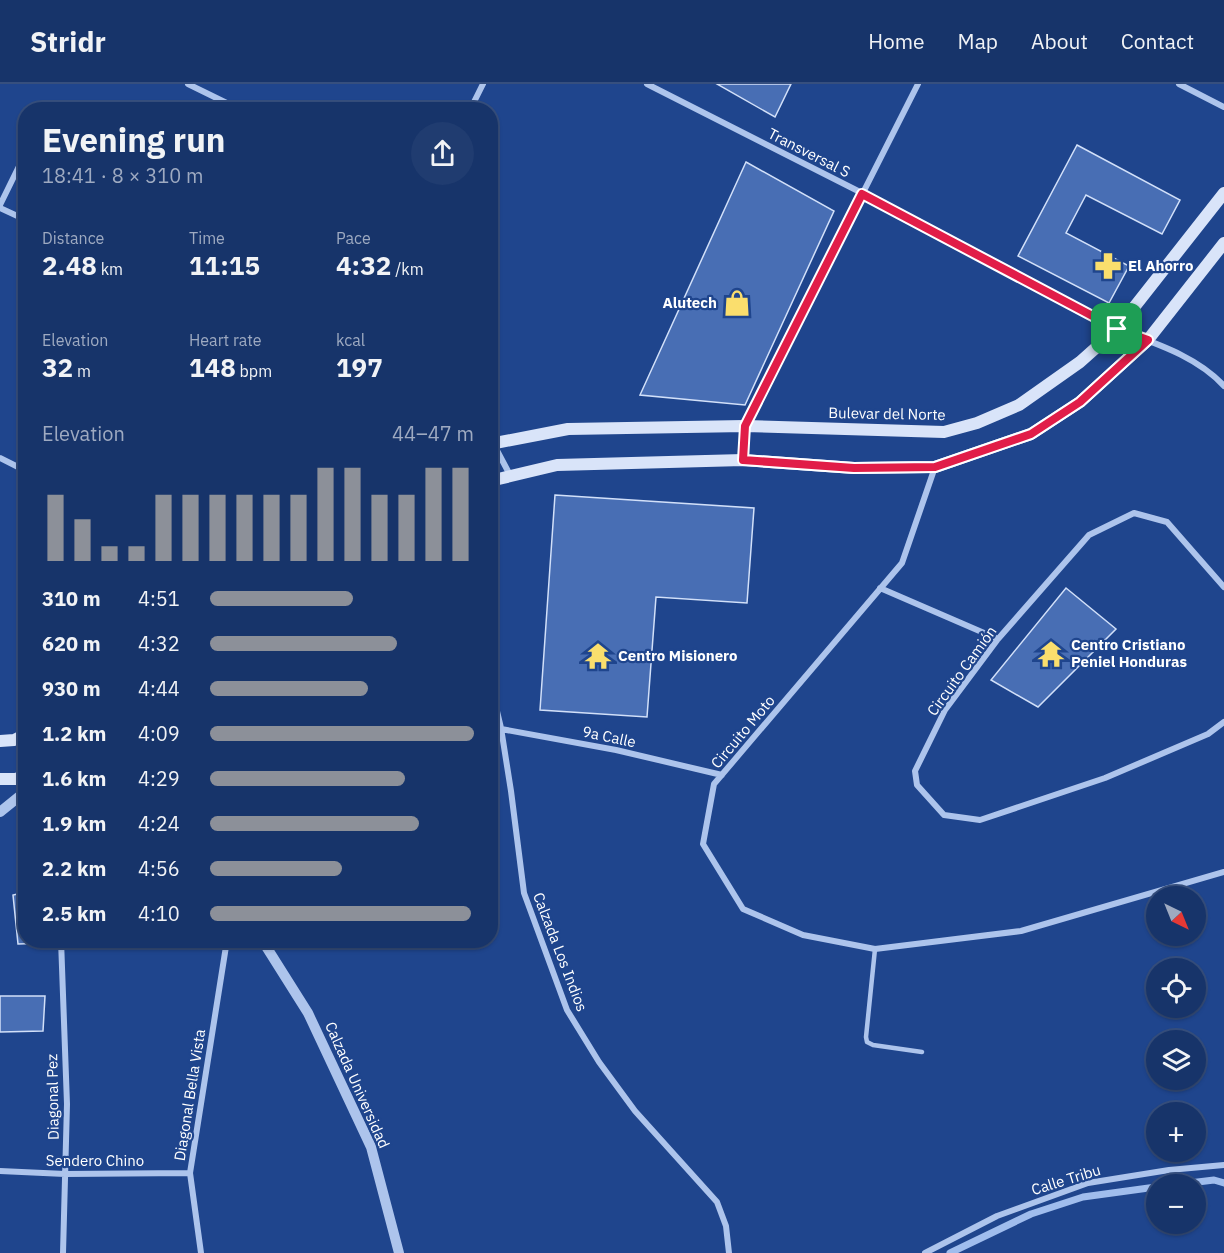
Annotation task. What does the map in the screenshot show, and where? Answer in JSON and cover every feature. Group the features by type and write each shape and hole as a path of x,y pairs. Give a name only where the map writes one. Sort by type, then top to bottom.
{"main road":[{"name":"Bulevar del Norte","path":"498,442 568,429 745,426 944,432 976,423 1019,405 1080,362 1117,329 1224,193"},
{"path":"498,479 557,465 743,460 854,468 935,467 1031,434 1080,402 1148,340 1224,243"},
{"path":"0,741 18,738"},
{"path":"0,779 18,778"}],"street":[{"path":"188,84 225,102"},
{"path":"474,102 483,84"},
{"name":"Transversal S","path":"647,84 862,194 1117,329"},
{"path":"743,460 745,426 918,84"},
{"path":"1179,84 1224,107"},
{"path":"18,169 0,207 18,216"},
{"path":"1117,329 1148,340 1200,365 1215,375 1224,386"},
{"path":"498,455 510,475"},
{"path":"0,458 18,467"},
{"name":"Circuito Moto","path":"935,467 902,563 714,784 703,844 743,909 803,935 875,949 1020,931 1224,872"},
{"name":"Circuito Camión","path":"1224,587 1167,522 1134,513 1089,535 998,639 945,710 915,771 917,784 944,815 980,820 1105,778 1208,734 1224,722"},
{"path":"880,588 998,639"},
{"name":"Calzada Los Indios","path":"498,715 511,791 524,893 567,1010 599,1062 635,1112 717,1202 726,1226 729,1253"},
{"name":"9a Calle","path":"498,728 616,750 722,775"},
{"path":"0,813 18,798"},
{"name":"Diagonal Pez","path":"60,948 67,1104 63,1253"},
{"name":"Diagonal Bella Vista","path":"201,1253 190,1173 226,948"},
{"name":"Calzada Universidad","path":"267,948 308,1013 370,1147 399,1253"},
{"name":"Calle Tribu","path":"925,1253 997,1216 1088,1183 1169,1170 1224,1165"},
{"name":"Sendero Chino","path":"0,1171 65,1174 190,1173"}],"lane":[{"path":"875,949 867,1042 873,1045 922,1052"}],"building":[{"path":"717,84 791,84 775,117"},
{"path":"1077,145 1180,200 1162,234 1086,195 1066,233 1129,266 1109,303 1018,256"},
{"name":"Alutech","path":"746,162 834,211 745,405 640,395"},
{"name":"Centro Misionero","path":"555,495 754,508 747,603 656,597 647,717 540,710"},
{"name":"Centro Cristiano Peniel Honduras","path":"1066,588 1116,629 1038,707 991,680"},
{"path":"18,894 18,944 13,895"},
{"path":"0,996 45,996 43,1031 0,1032"}],"waterway":[{"path":"1206,1181 1214,1180 1224,1183"},
{"path":"950,1253 1031,1214 1083,1197 1146,1188"}],"place":[{"name":"El Ahorro","path":"1108,266"},
{"name":"Alutech","path":"737,303"},
{"name":"Centro Cristiano Peniel Honduras","path":"1051,654"},
{"name":"Centro Misionero","path":"598,656"}],"route":[{"path":"862,194 1117,329 1148,340 1080,402 1031,434 935,467 854,468 743,460 745,426 862,194"}]}
